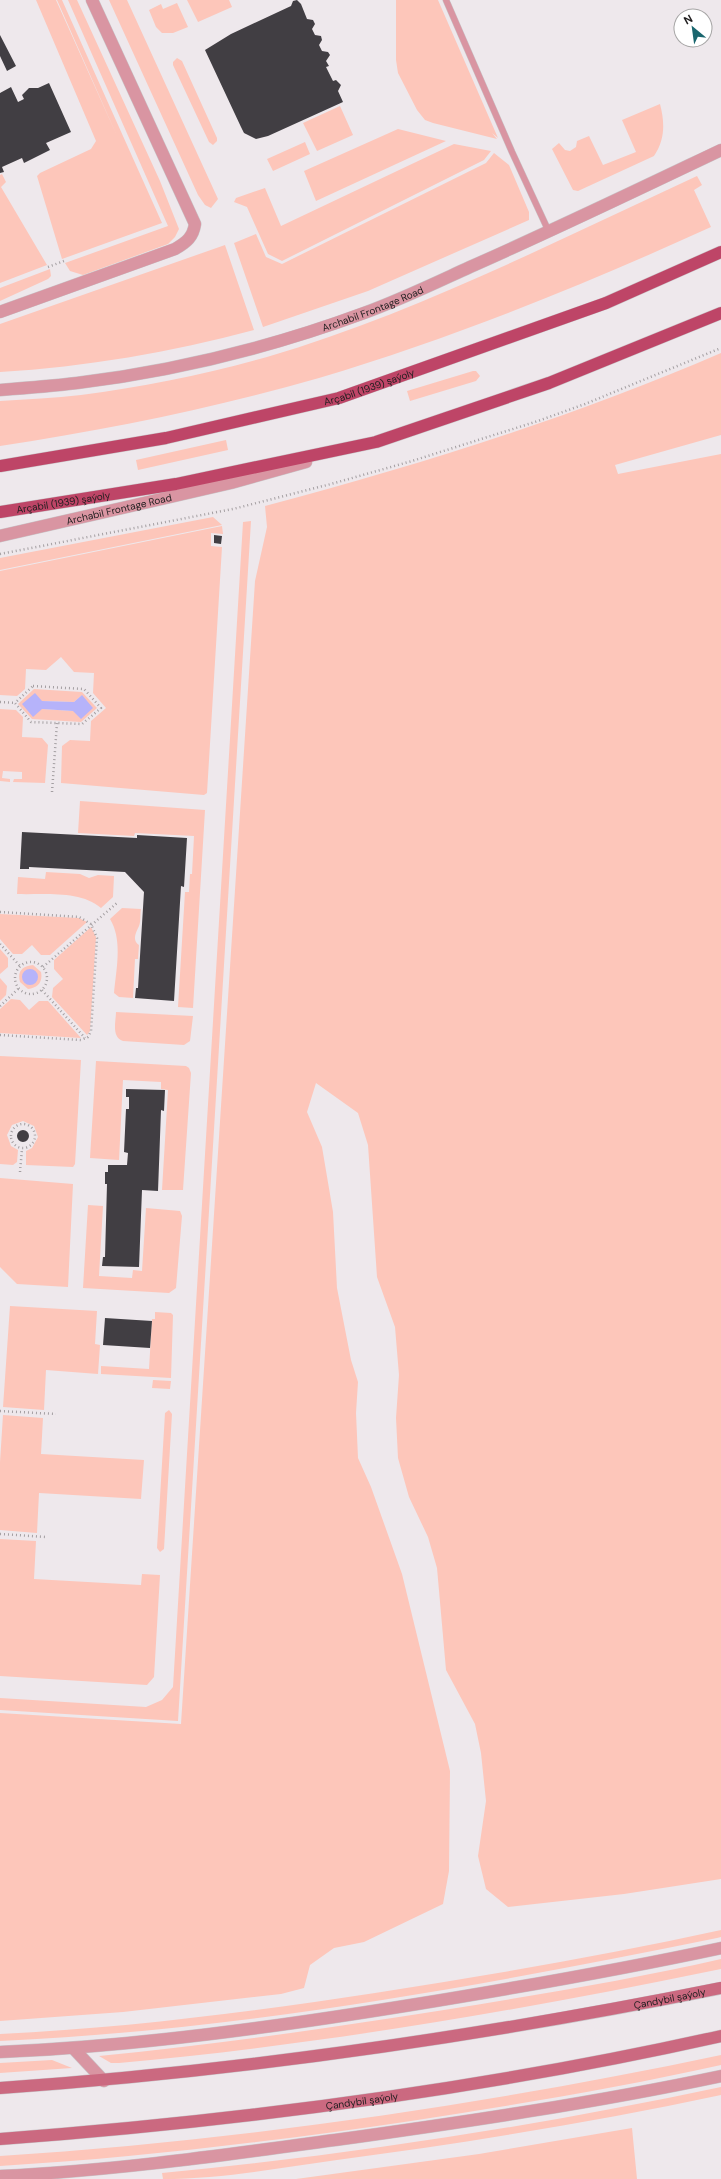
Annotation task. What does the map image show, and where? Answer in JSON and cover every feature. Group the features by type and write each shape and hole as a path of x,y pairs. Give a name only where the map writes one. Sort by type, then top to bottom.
{"main road":[{"name":"Arçabil (1939) şaýoly","path":"0,466 166,438 339,398 606,303 721,252"},
{"name":"Arçabil (1939) şaýoly","path":"0,512 176,484 376,442 549,384 721,313"},
{"name":"Çandybil şaýoly","path":"0,2088 104,2081 289,2060 556,2018 721,1988"},
{"name":"Çandybil şaýoly","path":"0,2139 125,2129 387,2097 581,2065 721,2036"}],"street":[{"path":"0,312 175,249 186,243 193,235 196,224 92,0"},
{"name":"Archabil Frontage Road","path":"0,390 76,383 130,375 191,363 292,337 373,310 550,232 721,150"},
{"name":"Archabil Frontage Road","path":"0,536 231,483 376,442"},
{"path":"0,2052 73,2048 284,2026 644,1965 721,1948"},
{"path":"73,2048 104,2081"},
{"path":"0,2176 130,2166 332,2140 591,2101 721,2076"}],"lane":[{"path":"446,0 512,152 550,232"}],"path":[{"path":"48,267 64,261"},
{"path":"0,554 233,509 331,484 412,461 552,416 721,348"},
{"path":"0,702 14,703 31,722 82,724 101,708 84,689 33,686 14,703"},
{"path":"52,792 57,723"},
{"path":"43,967 117,903"},
{"path":"0,912 79,917 91,924 97,938 92,1031 81,1040 0,1035"},
{"path":"0,944 20,966"},
{"path":"27,962 34,962 43,967 47,977 46,984 42,990 28,994 19,988 15,978 20,966 27,962"},
{"path":"0,1006 19,988"},
{"path":"42,990 85,1038"},
{"path":"23,1124 32,1129 35,1134 32,1144 22,1149 17,1147 10,1139 13,1128 23,1124"},
{"path":"20,1172 22,1149"},
{"path":"0,1411 56,1414"},
{"path":"0,1534 46,1537"}],"shaded area":[{"path":"36,0 56,0 117,136 57,0 62,0 162,223 62,259 37,176 40,173 91,149 96,141"},
{"path":"68,0 77,0 160,181 179,229 175,237 168,244 83,275 70,271 65,263 168,226"},
{"path":"109,0 127,0 218,199 211,208 205,205 198,195"},
{"path":"187,0 229,0 232,7 198,22"},
{"path":"396,0 438,0 498,138 492,133 497,139 433,123 425,120 417,110 398,73 396,60"},
{"path":"177,3 188,27 173,33 162,33 156,27 149,10 161,4 163,9"},
{"path":"177,58 182,61 217,138 217,141 213,145 209,142 173,65 173,62"},
{"path":"660,104 663,118 663,131 658,150 654,156 578,191 573,190 552,149 559,143 565,150 570,151 576,147 577,141 589,136 603,165 636,152 622,120"},
{"path":"340,106 353,135 317,151 303,123"},
{"path":"398,129 446,141 316,201 304,171"},
{"path":"305,142 310,154 273,171 267,159"},
{"path":"454,144 491,151 484,160 282,261 268,254 247,207 234,202 236,198 265,188 281,226"},
{"path":"494,153 509,165 529,212 529,220 368,291 263,327 234,243 256,234 266,257 282,264 486,163"},
{"path":"2,174 6,182 1,187 47,265 0,283 0,175"},
{"path":"697,176 702,185 694,190 711,227 566,290 518,309 419,346 280,389 161,417 80,433 0,446 0,401 51,398 104,392 198,374 267,357 322,339 431,298"},
{"path":"225,245 254,330 160,352 32,370 0,372 0,324"},
{"path":"50,269 51,276 48,279 0,301 0,288"},
{"path":"721,353 721,435 615,465 618,474 721,454 721,1879 624,1894 508,1907 486,1889 478,1856 486,1801 481,1753 475,1724 446,1670 437,1568 428,1537 409,1497 398,1458 396,1418 399,1375 395,1327 377,1277 368,1145 358,1113 316,1083 307,1112 322,1147 333,1212 337,1288 351,1360 358,1382 356,1413 358,1458 371,1487 402,1574 450,1771 449,1871 443,1904 364,1942 334,1948 310,1965 304,1988 281,1994 123,2012 0,2021 0,1713 181,1724 255,581 267,527 265,506 381,474 553,419"},
{"path":"476,371 480,376 476,381 410,401 407,391"},
{"path":"226,440 228,450 138,470 136,460"},
{"path":"213,517 222,525 0,570 0,558"},
{"path":"251,521 178,1721 0,1710 0,1698 146,1707 162,1700 173,1687 243,522"},
{"path":"222,526 223,534 211,533 211,546 222,547 207,793 204,795 61,783 62,746 70,740 90,741 91,721 106,708 93,693 94,673 74,672 61,657 46,670 26,669 25,689 17,696 0,695 0,571"},
{"path":"34,689 82,692 97,708 81,722 32,719 18,704","holes":["82,695 73,711 42,709 42,701 74,702"]},
{"path":"35,693 42,701 74,702 82,695 93,708 81,719 73,711 42,709 33,717 22,704"},
{"path":"0,709 16,710 23,717 22,737 42,738 48,745 45,783 13,782 14,779 22,779 22,772 3,771 2,778 10,779 10,782 0,781"},
{"path":"80,801 205,810 193,1008 178,1007 185,892 189,892 190,874 192,874 194,836 135,833 134,836 78,833"},
{"path":"46,872 80,874 89,878 98,875 114,876 113,897 101,908 83,898 72,896 17,894 18,877 45,879"},
{"path":"122,908 141,909 140,924 135,938 135,941 139,945 138,959 135,959 133,998 119,997 114,993 118,946 114,927 110,919"},
{"path":"0,914 79,918 87,922 50,955 41,955 32,945 22,954 13,954 0,939"},
{"path":"91,927 96,937 90,1031 87,1035 52,997 53,988 63,979 54,969 54,960"},
{"path":"0,949 8,958 8,967 0,974"},
{"path":"33,965 41,972 41,979 37,986 28,989 20,982 19,975 23,968"},
{"path":"30,969 36,971 38,977 36,983 30,985 24,983 22,977 24,971"},
{"path":"0,978 7,986 6,995 0,1001"},
{"path":"11,999 20,1000 29,1010 39,1001 48,1001 81,1038 0,1033 0,1009"},
{"path":"116,1012 193,1016 190,1041 184,1045 123,1041 119,1039 116,1032"},
{"path":"0,1056 81,1060 75,1164 73,1167 26,1165 26,1151 32,1148 38,1137 34,1126 23,1121 12,1125 7,1135 11,1146 18,1150 17,1162 13,1165 0,1164"},
{"path":"96,1061 186,1066 189,1068 191,1073 183,1190 162,1190 168,1090 161,1089 161,1082 123,1080 119,1160 90,1158"},
{"path":"0,1178 73,1184 68,1287 17,1284 0,1267"},
{"path":"88,1205 103,1206 99,1276 132,1278 133,1270 142,1271 146,1208 180,1211 182,1216 176,1288 169,1293 83,1288"},
{"path":"10,1306 97,1311 95,1344 100,1345 98,1374 46,1370 44,1410 3,1407"},
{"path":"155,1312 171,1313 173,1315 171,1378 101,1374 101,1366 149,1369 152,1319 155,1319"},
{"path":"153,1380 171,1381 170,1389 152,1388"},
{"path":"169,1410 172,1414 164,1549 160,1552 157,1548 165,1413"},
{"path":"3,1415 43,1418 41,1454 144,1460 141,1499 39,1493 37,1533 0,1530 0,1462"},
{"path":"0,1539 36,1541 34,1579 141,1585 142,1574 160,1575 154,1677 147,1685 0,1676"},
{"path":"721,1930 721,1937 628,1956 450,1989 360,2003 181,2027 0,2041 0,2034 94,2028 188,2018 282,2007 375,1993 549,1964"},
{"path":"721,1959 721,1969 564,2000 342,2037 194,2056 119,2063 111,2063 99,2056 272,2036 444,2010 548,1993"},
{"path":"721,2055 721,2065 566,2096 489,2109 309,2135 155,2154 0,2166 0,2156 181,2140 362,2118 542,2090"},
{"path":"52,2060 72,2068 0,2073 0,2063"},
{"path":"721,2087 721,2095 578,2123 482,2139 272,2170 228,2175 185,2179 163,2179 162,2173 232,2166 443,2138 513,2127"},
{"path":"632,2128 637,2179 296,2179 479,2154"}],"building":[{"path":"297,0 301,4 307,19 313,20 315,24 312,29 315,35 321,36 322,40 319,45 322,51 328,52 330,55 326,61 329,66 326,67 333,81 336,80 341,85 338,91 343,102 268,136 256,139 244,133 205,50 231,34 291,6 293,1"},
{"path":"0,35 16,66 7,71 0,56"},
{"path":"49,83 71,132 46,143 50,150 24,163 22,158 2,167 4,172 0,173 0,93 11,87 18,102 24,99 22,95 29,88 38,88"},
{"path":"214,535 222,536 221,544 214,543"},
{"path":"22,832 137,838 137,835 187,838 184,887 181,886 174,1001 135,998 136,988 138,988 144,892 125,872 29,867 29,869 20,869"},
{"path":"126,1089 165,1090 164,1111 161,1110 158,1191 142,1190 139,1267 102,1266 103,1257 105,1257 107,1184 105,1184 105,1172 108,1172 108,1165 127,1165 128,1153 124,1152 126,1109 129,1109 129,1097 126,1097"},
{"path":"21,1130 25,1130 29,1136 25,1142 21,1142 17,1138 17,1134"},
{"path":"105,1318 152,1321 150,1348 103,1345"}]}
